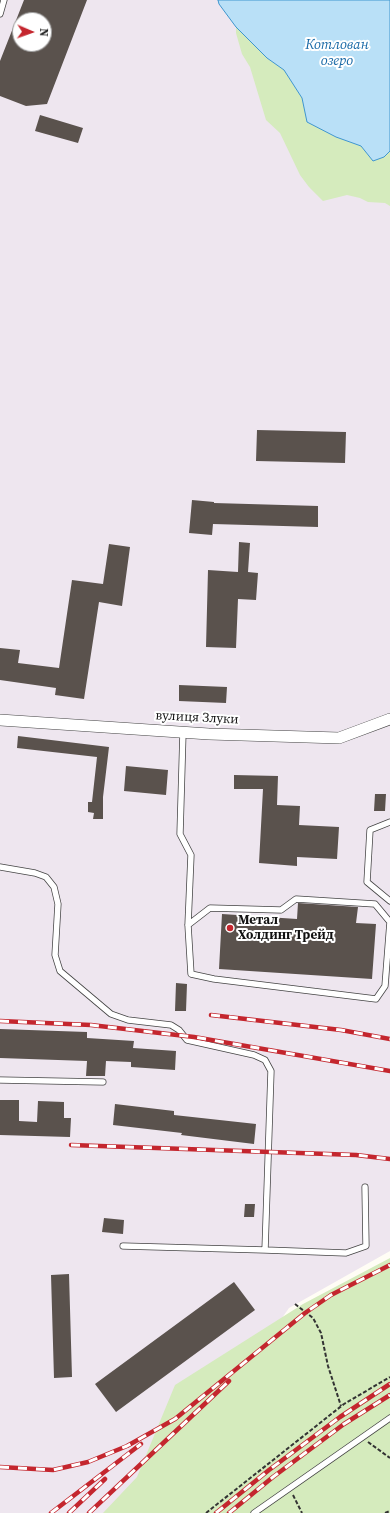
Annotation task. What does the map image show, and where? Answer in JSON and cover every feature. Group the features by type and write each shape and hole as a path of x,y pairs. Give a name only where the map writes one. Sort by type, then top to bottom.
{"street":[{"name":"вулиця Злуки","path":"0,720 183,732 339,738 390,719"}],"lane":[{"path":"0,14 4,0"},
{"path":"183,732 180,834 191,855 188,926 191,974 214,979 376,999 385,986 390,922 375,904 296,899 281,910 210,908 188,926"},
{"path":"390,822 370,830 368,882 390,901"},
{"path":"0,867 35,872 46,877 54,887 58,904 54,955 60,971 111,1014 128,1020 171,1025 179,1030 187,1040 254,1055 265,1060 271,1071 266,1251"},
{"path":"0,1080 103,1082"},
{"path":"124,1246 346,1253 366,1246 365,1187"},
{"path":"254,1513 390,1418"}],"path":[{"path":"295,1304 313,1318 321,1333 328,1366 341,1406"},
{"path":"206,1513 341,1406 390,1377"},
{"path":"362,1438 390,1458"},
{"path":"289,1489 302,1513"},
{"path":"385,1513 390,1511"}],"shaded area":[{"path":"0,0 390,0 390,1251 289,1308 145,1513 0,1513"}],"green space":[{"path":"236,27 267,58 284,70 302,98 308,122 336,137 361,146 373,161 384,157 390,151 390,206 385,203 368,202 360,198 347,195 323,201 309,187 300,175 280,133 266,120 250,67 242,54 236,33"},
{"path":"390,1258 390,1513 103,1513 137,1477 175,1385 303,1304"}],"water":[{"name":"Котлован озеро","path":"218,0 390,0 390,151 384,157 373,161 361,146 336,137 307,122 302,98 284,70 267,58 236,27 219,4"}],"building":[{"path":"24,0 87,0 47,104 26,106 0,96 0,61 12,30 12,52 52,52 52,12 19,12"},
{"path":"40,115 83,128 78,143 35,131"},
{"path":"257,430 346,432 345,463 256,461"},
{"path":"192,500 214,503 318,506 318,527 213,524 212,535 189,533"},
{"path":"239,542 250,543 248,572 258,573 256,600 238,599 236,648 206,647 208,570 238,572"},
{"path":"109,544 130,547 122,606 99,602 84,699 55,695 56,688 0,680 0,648 20,650 18,663 59,668 72,580 103,584"},
{"path":"179,685 227,687 226,703 179,701"},
{"path":"18,736 109,747 103,797 103,819 93,819 94,813 88,812 88,802 92,802 97,757 17,748"},
{"path":"126,766 168,770 166,795 124,791"},
{"path":"234,775 278,776 277,805 300,806 299,825 339,827 337,859 297,857 297,866 259,863 263,789 234,789"},
{"path":"375,794 386,794 385,811 374,811"},
{"path":"298,903 358,907 356,923 376,924 372,979 219,969 222,914 297,919"},
{"path":"176,983 187,984 186,1011 175,1011"},
{"path":"0,1029 87,1032 87,1038 134,1041 133,1048 176,1051 175,1070 131,1067 131,1062 106,1061 105,1076 86,1076 87,1061 0,1058"},
{"path":"0,1100 19,1100 19,1121 37,1122 38,1101 64,1102 64,1118 71,1118 70,1137 0,1135"},
{"path":"115,1104 174,1111 174,1115 256,1124 254,1144 181,1135 182,1133 113,1125"},
{"path":"245,1204 255,1204 254,1217 244,1217"},
{"path":"104,1218 124,1220 123,1234 102,1232"},
{"path":"69,1274 72,1377 54,1378 51,1275"},
{"path":"234,1282 255,1310 116,1412 95,1384"}],"railway":[{"path":"211,1015 341,1030 390,1039"},
{"path":"0,1021 91,1025 194,1037 390,1071"},
{"path":"71,1145 356,1155 390,1159"},
{"path":"0,1467 53,1470 88,1462 127,1446 175,1419 305,1313 331,1295 390,1265"},
{"path":"89,1513 229,1381"},
{"path":"216,1513 269,1470 340,1417 390,1384"},
{"path":"229,1513 273,1477 344,1424 390,1395"},
{"path":"51,1513 141,1444"},
{"path":"69,1513 105,1479"}],"place":[{"name":"Метал Холдинг Трейд","path":"230,928"}]}
